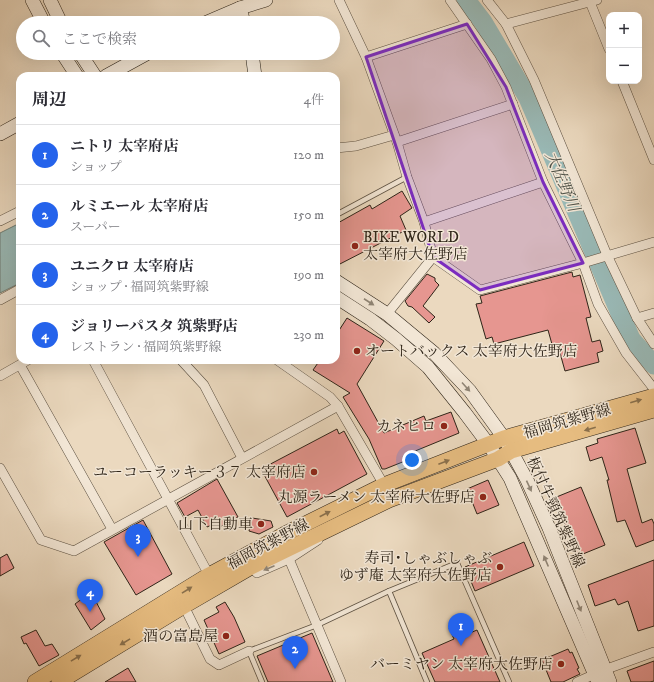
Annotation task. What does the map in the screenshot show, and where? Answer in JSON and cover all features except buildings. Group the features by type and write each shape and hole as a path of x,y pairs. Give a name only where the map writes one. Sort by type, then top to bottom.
{"main road":[{"path":"32,0 40,16"},
{"path":"50,0 58,16"},
{"path":"221,16 240,8 266,0"},
{"path":"240,8 242,16"},
{"path":"67,60 74,72"},
{"path":"85,60 92,72"},
{"path":"113,72 135,60"},
{"path":"253,60 254,72"},
{"path":"0,134 16,125"},
{"name":"板付牛頸筑紫野線","path":"340,284 387,314 434,353 470,391 504,438 505,455 510,478 599,675 610,682"},
{"name":"板付牛頸筑紫野線","path":"340,300 370,319 428,367 466,413 489,445 505,455"},
{"name":"福岡筑紫野線","path":"40,681 210,575 285,534 384,485 504,438 654,396"},
{"name":"福岡筑紫野線","path":"59,682 251,567 389,500 505,455 654,410"}],"street":[{"path":"339,0 366,58 396,138 407,177 424,222 433,257 480,290 583,263 654,242"},
{"path":"450,0 491,59 506,87 543,182 583,263 598,304 626,352 654,389"},
{"path":"487,0 506,24 534,80 607,255 637,318 654,344"},
{"path":"506,24 593,1 609,48"},
{"path":"366,58 467,24"},
{"path":"623,84 654,160"},
{"path":"340,148 396,138 512,104"},
{"path":"424,222 543,182"},
{"path":"0,222 16,213"},
{"path":"387,314 433,257"},
{"path":"0,300 16,291"},
{"path":"637,318 654,312"},
{"path":"0,376 21,364"},
{"path":"25,364 112,529"},
{"path":"95,364 210,575"},
{"path":"186,364 204,385 242,458"},
{"path":"283,364 330,397 338,406 384,485"},
{"path":"0,468 41,540 74,551 338,406"},
{"path":"251,567 257,573 289,560 317,542 326,531"},
{"path":"289,560 341,682"},
{"path":"184,606 210,659 219,665 249,651"},
{"path":"577,682 599,675 654,652"}],"lane":[{"path":"340,213 407,177"},
{"path":"262,682 249,651 317,625 389,591 457,563 509,682"},
{"path":"389,591 427,682"}],"highlighted area":[{"path":"467,24 506,87 543,182 583,263 480,290 433,257 366,57"}],"water":[{"path":"16,225 16,285 0,293 0,233"}],"waterway":[{"name":"大佐野川","path":"466,0 483,22 528,98 631,339 654,365"}],"place":[{"name":"BIKE WORLD 太宰府大佐野店","path":"355,246"},
{"name":"オートバックス 太宰府大佐野店","path":"357,351"},
{"name":"カネヒロ","path":"444,426"},
{"name":"ユーコーラッキー３７ 太宰府店","path":"314,472"},
{"name":"丸源ラーメン 太宰府大佐野店","path":"483,497"},
{"name":"山下自動車","path":"261,524"},
{"name":"ユニクロ 太宰府店","path":"138,557"},
{"name":"寿司･しゃぶしゃぶ ゆず庵 太宰府大佐野店","path":"500,567"},
{"name":"ジョリーパスタ 筑紫野店","path":"90,612"},
{"name":"酒の富島屋","path":"226,636"},
{"name":"ニトリ 太宰府店","path":"461,646"},
{"name":"バーミヤン 太宰府大佐野店","path":"561,664"},
{"name":"ルミエール 太宰府店","path":"295,669"}]}
